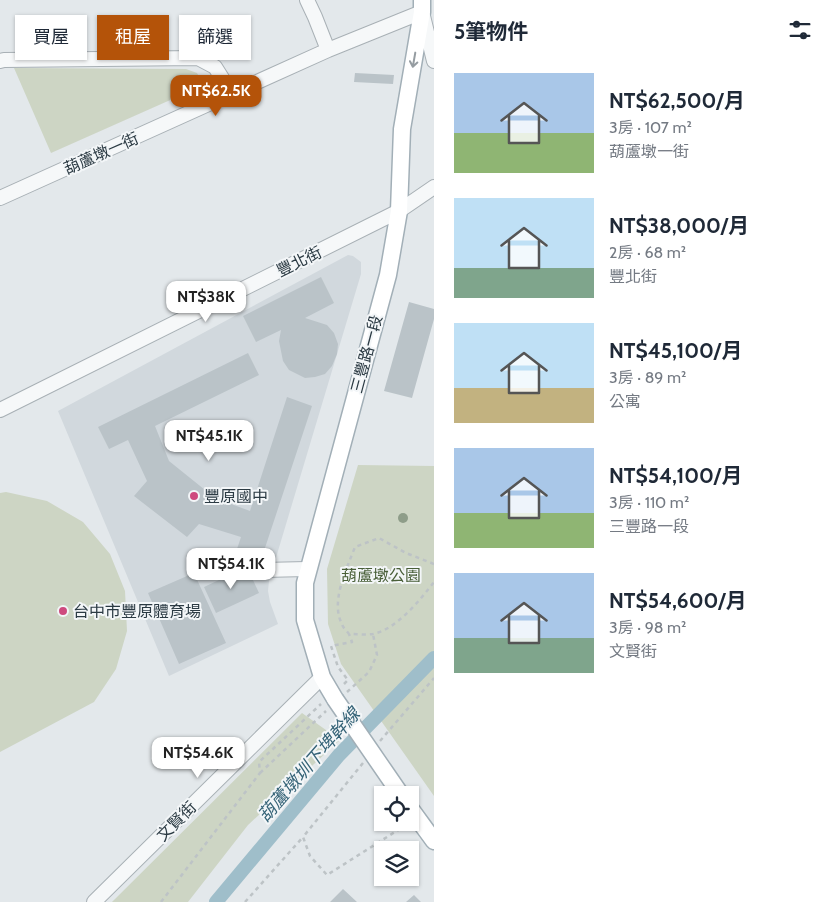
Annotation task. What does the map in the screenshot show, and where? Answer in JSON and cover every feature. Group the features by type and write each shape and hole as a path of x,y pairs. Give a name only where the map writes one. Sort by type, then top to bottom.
{"main road":[{"name":"三豐路一段","path":"395,786 322,677 305,620 305,583 307,569 388,275 399,211 402,130 422,6"},
{"path":"419,822 434,842"}],"street":[{"path":"307,0 328,50"},
{"path":"422,6 434,61"},
{"name":"葫蘆墩一街","path":"0,198 422,6"},
{"path":"0,62 4,60 198,58 215,68 232,94"},
{"name":"豐北街","path":"0,410 399,211 434,186"},
{"path":"263,570 307,569"},
{"name":"文賢街","path":"94,902 322,677"}],"path":[{"path":"260,772 259,762 334,695 348,680 338,667 331,646 352,642 349,634 341,624 338,608 338,590 355,547 379,538 406,553 434,564"},
{"path":"349,634 373,634 388,628 406,614 434,582"},
{"path":"369,672 377,655 373,634"},
{"path":"376,746 434,678"},
{"path":"161,902 260,772 301,733"},
{"path":"245,902 303,837 365,760"},
{"path":"303,837 310,856 327,875 386,831"}],"shaded area":[{"name":"豐原國中","path":"348,255 361,262 361,274 269,581 270,602 278,624 169,676 58,411"}],"green space":[{"path":"14,68 186,69 197,73 204,85 51,153"},
{"name":"葫蘆墩公園","path":"358,465 434,466 434,796 341,664 328,624 327,569"},
{"name":"台中市豐原體育場","path":"6,492 47,501 83,522 110,554 125,591 127,631 116,669 94,702 0,752 0,493"},
{"path":"302,713 340,740 248,825 188,902 112,902"}],"building":[{"path":"355,73 394,75 393,84 354,82"},
{"path":"321,277 334,303 305,318 327,325 334,333 338,344 337,354 332,366 325,374 305,378 289,370 283,361 279,341 281,330 256,342 243,316"},
{"path":"409,302 434,309 434,319 412,398 384,391"},
{"path":"248,353 259,375 155,426 169,461 215,498 250,511 287,397 312,406 259,566 234,558 241,537 199,524 187,537 134,496 147,481 128,440 109,449 98,427"},
{"path":"247,567 259,593 216,613 204,587"},
{"path":"194,573 226,643 179,664 148,593"},
{"path":"343,889 357,902 330,902"},
{"path":"414,895 421,902 406,902"}],"waterway":[{"name":"葫蘆墩圳下埤幹線","path":"216,902 339,755 434,658"}],"place":[{"name":"豐原國中","path":"194,496"},
{"name":"台中市豐原體育場","path":"63,611"}]}
